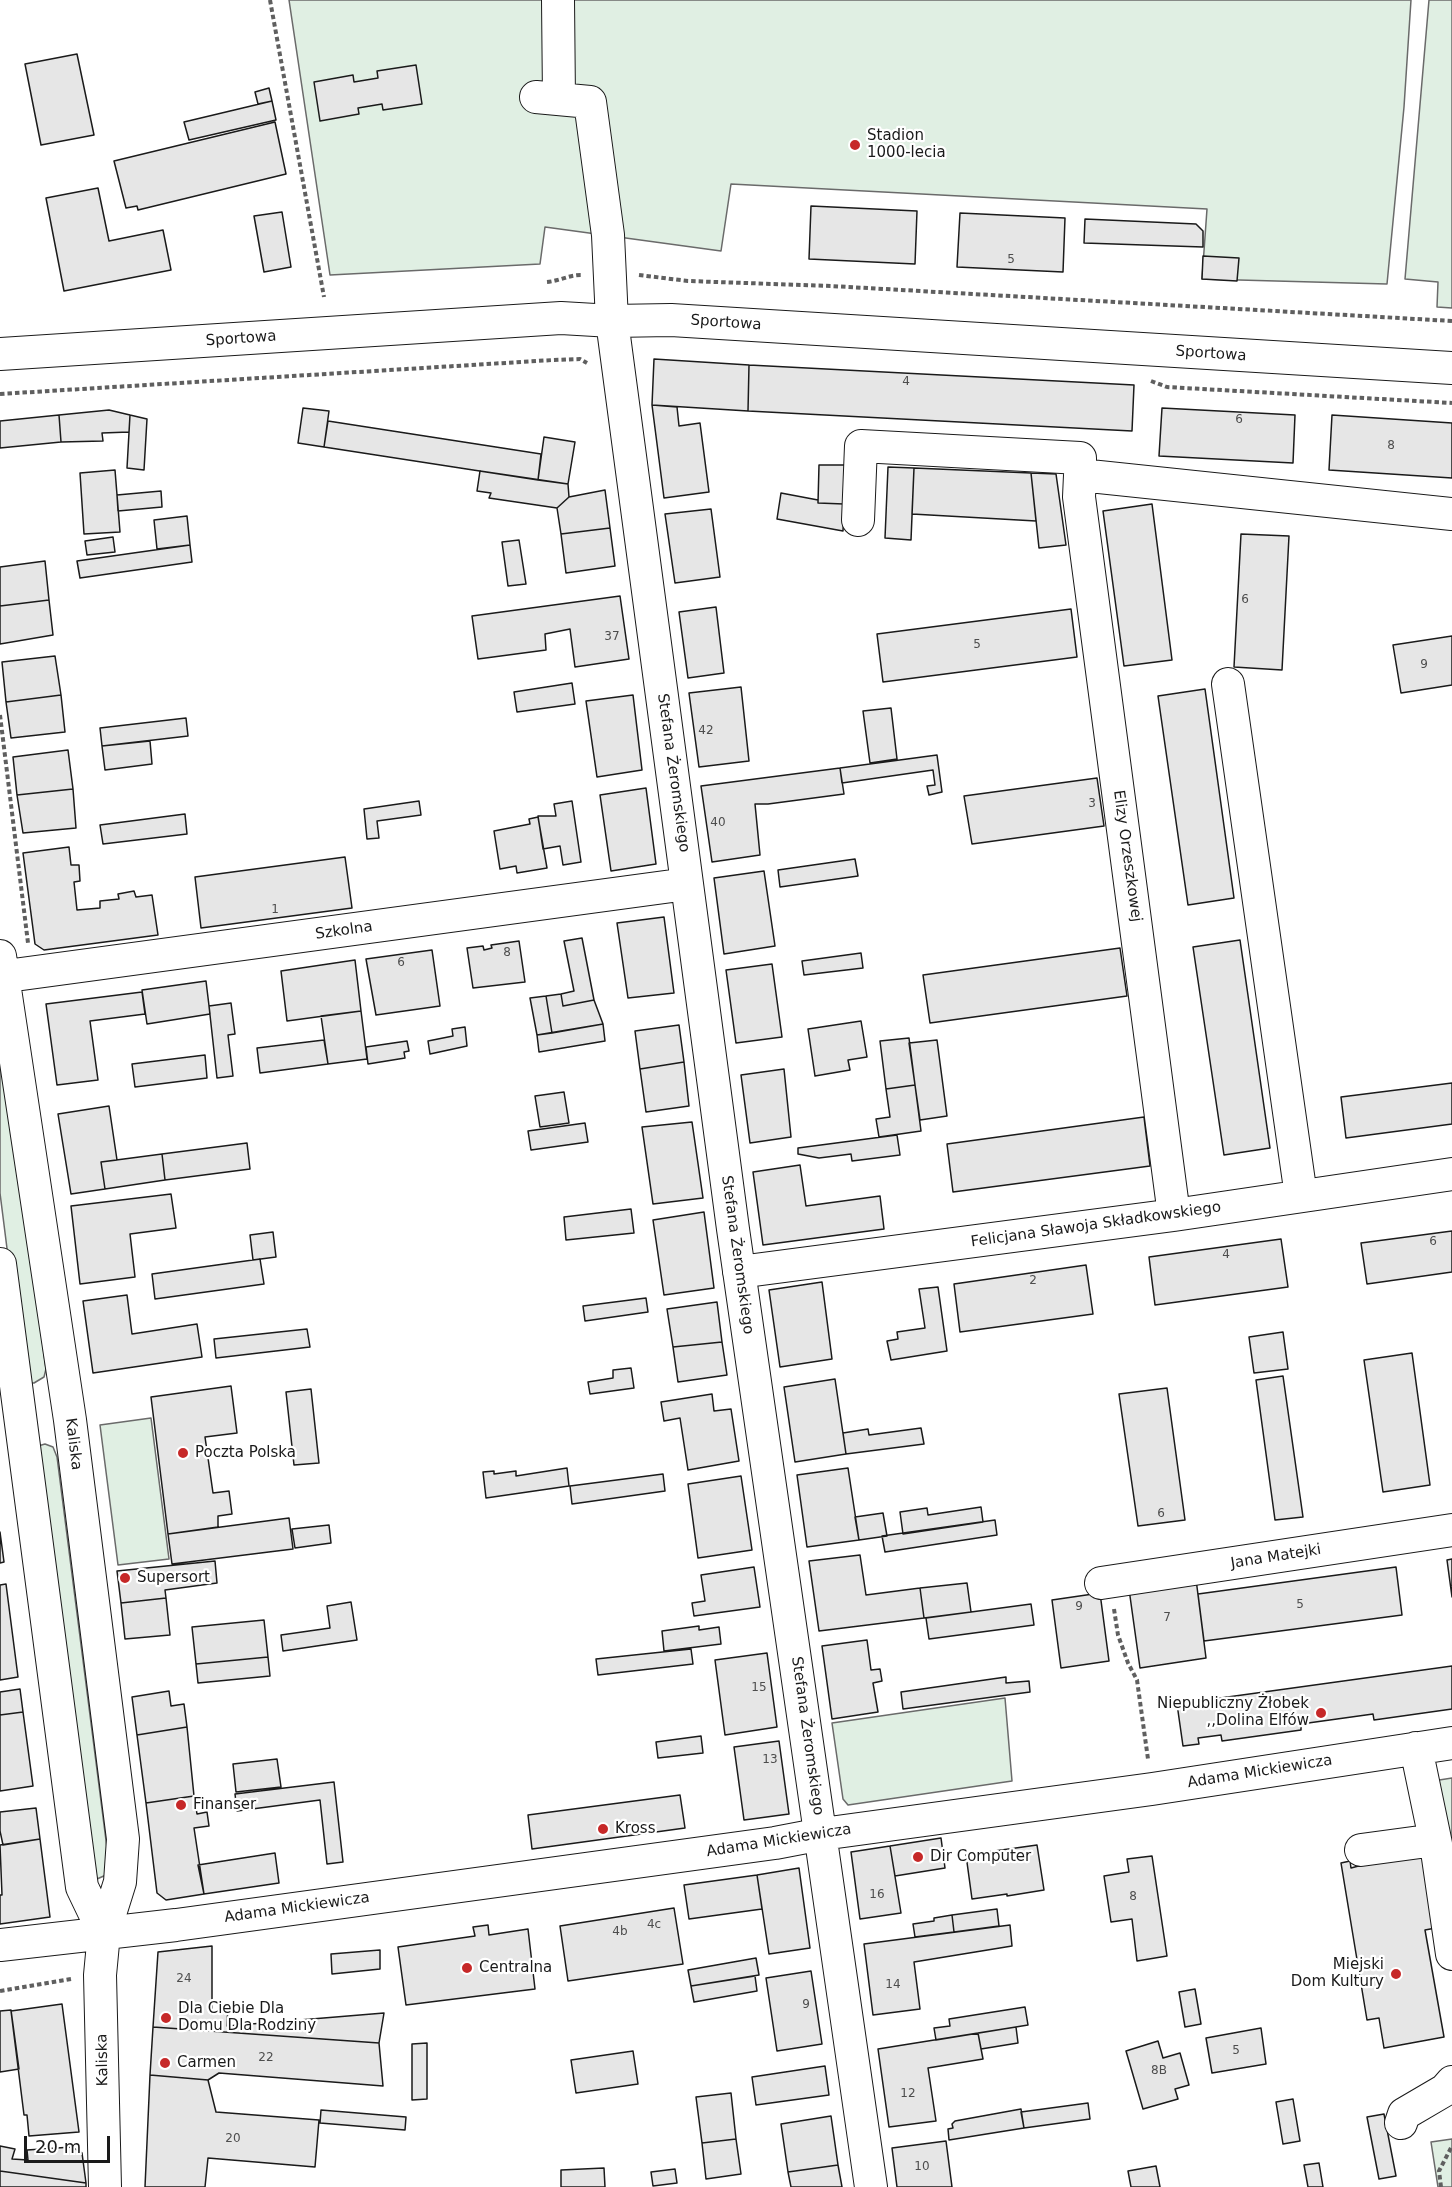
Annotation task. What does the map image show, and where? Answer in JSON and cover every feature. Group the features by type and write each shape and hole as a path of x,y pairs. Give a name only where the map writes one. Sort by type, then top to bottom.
{"street":[{"name":"Stefana Żeromskiego","path":"558,0 548,98 590,102 608,236 612,321 739,1272 822,1834 871,2187"},
{"name":"Sportowa","path":"0,354 561,318 612,321 671,320 1452,368"},
{"path":"858,520 861,446 1080,458 1079,486 1452,514"},
{"name":"Elizy Orzeszkowej","path":"1079,486 1174,1215"},
{"path":"1228,684 1301,1196"},
{"name":"Szkolna","path":"1,970 687,884"},
{"name":"Kaliska","path":"1,970 70,1420 123,1839 120,1882 104,1933 100,1975 105,2187"},
{"name":"Felicjana Sławoja Składkowskiego","path":"739,1272 1174,1215 1452,1174"},
{"path":"0,1264 82,1887 104,1933"},
{"path":"21,1426 70,1420"},
{"name":"Jana Matejki","path":"1105,1582 1452,1530"},
{"name":"Adama Mickiewicza","path":"0,1945 176,1925 775,1843 822,1834 1152,1789 1452,1743"},
{"path":"1416,1748 1435,1840 1452,1954"},
{"path":"1361,1850 1435,1840"},
{"path":"1401,2123 1404,2114 1445,2090 1452,2082"}],"path":[{"path":"270,0 324,297"},
{"path":"547,282 559,281 574,275 635,275 688,280 1452,321"},
{"path":"0,394 553,360"},
{"path":"1148,380 1167,387 1452,403"},
{"path":"0,714 28,944 32,952"},
{"path":"1105,1582 1118,1635 1128,1664 1137,1680 1152,1789"},
{"path":"0,1991 100,1975"},
{"path":"1441,2187 1439,2171 1452,2146"}],"green space":[{"name":"Stadion 1000-lecia","path":"289,0 1411,0 1404,107 1387,284 1202,279 1207,209 731,184 721,251 545,227 540,264 330,275"},
{"path":"1429,0 1452,0 1452,308 1437,307 1438,282 1405,279"},
{"path":"0,1022 46,1369 44,1377 34,1383 29,1383 23,1375 0,1193"},
{"path":"151,1418 169,1559 118,1565 100,1425"},
{"path":"45,1444 53,1447 57,1457 108,1856 106,1875 97,1879 91,1876 38,1446"},
{"path":"1005,1698 1012,1781 848,1805 843,1799 832,1723"},
{"path":"1452,1778 1452,1909 1433,1781"},
{"path":"1452,2139 1452,2187 1438,2187 1431,2142"}],"building":[{"path":"77,54 94,135 41,145 25,64"},
{"path":"416,65 422,104 383,110 382,104 358,108 359,114 320,121 314,82 353,75 354,82 378,78 377,71"},
{"path":"269,88 272,101 258,104 255,92"},
{"path":"272,101 276,120 189,140 184,122"},
{"path":"275,122 286,174 138,210 137,206 126,208 114,161"},
{"path":"98,188 109,241 163,230 171,270 64,291 46,198"},
{"path":"811,206 917,211 915,264 809,259"},
{"path":"282,212 291,267 264,272 254,216"},
{"path":"960,213 1065,218 1063,272 957,267"},
{"path":"1085,219 1196,224 1203,231 1203,247 1084,243"},
{"path":"1203,256 1239,258 1237,281 1202,279"},
{"path":"654,359 749,365 748,411 652,405"},
{"path":"749,365 1134,385 1132,431 748,411"},
{"path":"652,405 677,407 679,426 700,423 709,492 664,498"},
{"path":"303,408 329,411 324,447 298,443"},
{"path":"1162,408 1295,415 1293,463 1159,456"},
{"path":"109,410 130,415 129,432 102,433 103,441 61,442 59,415"},
{"path":"59,415 61,442 0,448 0,421"},
{"path":"130,415 147,419 144,470 127,468"},
{"path":"1332,415 1452,423 1452,478 1329,470"},
{"path":"328,421 541,454 538,480 324,447"},
{"path":"544,437 575,442 568,484 538,480"},
{"path":"819,465 846,465 844,504 818,503"},
{"path":"888,467 914,468 911,540 885,538"},
{"path":"914,468 1031,473 1036,521 912,514"},
{"path":"115,470 120,532 84,534 80,473"},
{"path":"480,471 568,484 569,497 557,508 489,498 491,493 477,491"},
{"path":"1031,473 1056,474 1066,545 1039,548"},
{"path":"605,490 610,528 561,534 557,508 569,497"},
{"path":"161,491 162,507 118,511 117,495"},
{"path":"781,493 818,500 818,503 844,504 843,531 777,519"},
{"path":"1152,504 1172,660 1124,666 1103,511"},
{"path":"711,509 720,577 675,583 665,514"},
{"path":"187,516 190,545 157,549 154,520"},
{"path":"610,528 615,566 566,573 561,534"},
{"path":"1241,534 1289,536 1282,670 1234,667"},
{"path":"113,537 115,552 87,555 85,541"},
{"path":"519,540 526,584 508,586 502,542"},
{"path":"190,545 192,562 80,578 77,561"},
{"path":"45,561 49,600 0,606 0,567"},
{"path":"620,596 629,659 575,667 570,629 545,634 546,650 478,659 472,616"},
{"path":"49,600 53,635 0,644 0,606"},
{"path":"716,607 724,673 688,678 679,612"},
{"path":"1071,609 1077,657 883,682 877,634"},
{"path":"1452,636 1452,685 1401,693 1393,645"},
{"path":"55,656 61,695 6,702 2,662"},
{"path":"572,683 575,704 517,712 514,692"},
{"path":"741,687 749,761 699,767 689,693"},
{"path":"1205,689 1234,898 1188,905 1158,696"},
{"path":"61,695 65,732 11,738 6,702"},
{"path":"633,695 642,770 597,777 586,701"},
{"path":"891,708 897,759 870,763 863,711"},
{"path":"186,718 188,736 102,746 100,728"},
{"path":"150,741 152,764 105,770 102,746"},
{"path":"68,750 73,789 17,795 13,757"},
{"path":"937,755 942,792 929,795 927,786 935,785 933,770 842,783 840,768"},
{"path":"840,768 844,794 755,804 760,855 712,862 701,786"},
{"path":"1097,778 1104,826 972,844 964,796"},
{"path":"646,788 656,864 611,871 600,795"},
{"path":"73,789 76,828 23,833 17,795"},
{"path":"419,801 421,815 377,821 379,838 367,839 364,809"},
{"path":"572,801 581,862 563,865 560,846 543,849 538,816 556,816 554,804"},
{"path":"185,814 187,834 103,844 100,825"},
{"path":"538,817 547,868 517,873 516,866 500,869 494,831 530,824 529,819"},
{"path":"69,847 71,865 79,865 80,881 74,882 77,910 100,908 100,901 119,899 118,894 134,891 136,897 152,895 158,935 44,950 35,944 23,853"},
{"path":"345,857 352,908 201,928 195,877"},
{"path":"855,859 858,876 780,887 778,870"},
{"path":"764,871 775,946 724,954 714,878"},
{"path":"664,917 674,993 628,998 617,923"},
{"path":"582,938 594,1000 563,1006 561,994 574,991 564,941"},
{"path":"1240,940 1270,1148 1224,1155 1193,947"},
{"path":"519,941 525,982 473,988 467,948 483,946 484,950 492,948 491,945"},
{"path":"1120,948 1127,996 930,1023 923,975"},
{"path":"432,950 440,1006 376,1015 366,959"},
{"path":"861,953 863,968 804,975 802,961"},
{"path":"355,960 361,1011 287,1021 281,971"},
{"path":"772,964 782,1037 736,1043 726,970"},
{"path":"206,981 210,1014 147,1024 142,990"},
{"path":"142,992 145,1014 90,1021 98,1080 57,1085 46,1004"},
{"path":"561,994 563,1006 594,1000 603,1024 552,1033 546,996"},
{"path":"546,996 552,1033 537,1035 530,998"},
{"path":"231,1003 235,1034 228,1035 233,1076 217,1078 209,1006"},
{"path":"361,1011 367,1059 328,1064 321,1016"},
{"path":"861,1021 867,1057 848,1060 850,1070 815,1076 808,1029"},
{"path":"603,1024 605,1041 539,1052 537,1035"},
{"path":"679,1025 684,1062 640,1069 635,1031"},
{"path":"465,1027 467,1046 430,1054 428,1041 453,1036 452,1029"},
{"path":"909,1038 915,1085 886,1089 880,1041"},
{"path":"324,1040 328,1064 260,1073 257,1048"},
{"path":"937,1040 947,1116 920,1120 909,1043"},
{"path":"407,1041 409,1051 404,1052 405,1058 368,1064 366,1047"},
{"path":"205,1055 207,1078 135,1087 132,1064"},
{"path":"684,1062 689,1106 646,1112 640,1069"},
{"path":"784,1069 791,1137 750,1143 741,1075"},
{"path":"1452,1083 1452,1124 1346,1138 1341,1097"},
{"path":"915,1085 921,1131 879,1137 876,1119 890,1117 886,1089"},
{"path":"564,1092 569,1123 540,1127 535,1096"},
{"path":"109,1106 117,1160 101,1162 105,1189 71,1194 58,1114"},
{"path":"1144,1117 1150,1166 953,1192 947,1144"},
{"path":"692,1122 703,1198 653,1204 642,1127"},
{"path":"585,1123 588,1142 531,1150 528,1131"},
{"path":"897,1135 900,1155 852,1161 851,1154 819,1158 798,1154 798,1148"},
{"path":"247,1143 250,1169 165,1180 162,1154"},
{"path":"162,1154 165,1180 105,1189 101,1162"},
{"path":"800,1165 806,1206 880,1196 884,1229 763,1245 753,1172"},
{"path":"171,1194 176,1228 130,1234 135,1277 80,1284 71,1206"},
{"path":"631,1209 634,1233 566,1240 564,1217"},
{"path":"704,1212 714,1288 664,1295 653,1220"},
{"path":"1452,1231 1452,1272 1367,1284 1361,1243"},
{"path":"273,1232 276,1257 253,1260 250,1235"},
{"path":"1281,1239 1288,1287 1155,1305 1149,1257"},
{"path":"260,1259 264,1284 155,1299 152,1274"},
{"path":"1086,1265 1093,1314 960,1332 954,1284"},
{"path":"822,1282 832,1359 780,1367 769,1290"},
{"path":"938,1287 947,1351 891,1360 887,1341 898,1339 897,1332 925,1328 919,1289"},
{"path":"127,1295 132,1334 197,1324 202,1357 93,1373 83,1301"},
{"path":"646,1298 648,1312 585,1321 583,1306"},
{"path":"717,1302 722,1342 673,1347 667,1309"},
{"path":"307,1329 310,1347 216,1358 214,1339"},
{"path":"1283,1332 1288,1369 1254,1373 1249,1337"},
{"path":"722,1342 727,1375 678,1382 673,1347"},
{"path":"1412,1353 1430,1485 1383,1492 1364,1360"},
{"path":"631,1368 634,1388 590,1394 588,1382 613,1378 613,1370"},
{"path":"1283,1376 1303,1517 1275,1520 1256,1380"},
{"path":"835,1379 846,1454 795,1462 784,1387"},
{"name":"Poczta Polska","path":"231,1386 237,1433 205,1437 213,1493 229,1491 232,1514 218,1516 218,1527 168,1534 151,1397"},
{"path":"1167,1388 1185,1520 1138,1526 1119,1394"},
{"path":"311,1389 319,1463 294,1465 286,1392"},
{"path":"712,1394 714,1411 731,1409 739,1461 688,1470 680,1418 664,1421 661,1402"},
{"path":"921,1428 924,1444 846,1454 843,1433 868,1429 869,1435"},
{"path":"567,1468 569,1486 486,1498 483,1472 494,1471 494,1474 516,1471 516,1476"},
{"path":"848,1468 859,1540 807,1547 797,1475"},
{"path":"663,1474 665,1491 572,1504 570,1486"},
{"path":"741,1476 752,1550 698,1558 688,1484"},
{"path":"981,1507 983,1522 903,1534 900,1512 927,1508 928,1515"},
{"path":"883,1513 887,1536 859,1540 855,1517"},
{"path":"289,1518 293,1549 172,1564 168,1534"},
{"path":"995,1520 997,1535 885,1552 882,1536"},
{"path":"329,1525 331,1543 295,1548 292,1529"},
{"path":"0,1532 4,1562 0,1563"},
{"path":"860,1555 866,1595 920,1588 924,1618 819,1631 809,1561"},
{"path":"1452,1559 1452,1597 1447,1560"},
{"path":"215,1561 217,1583 165,1590 166,1598 121,1603 117,1571"},
{"path":"754,1567 760,1607 694,1616 692,1603 705,1601 701,1575"},
{"path":"1396,1567 1402,1615 1204,1641 1198,1594"},
{"path":"1196,1579 1206,1658 1140,1668 1129,1589"},
{"path":"967,1583 971,1612 924,1618 920,1588"},
{"path":"6,1584 18,1677 0,1680 0,1585"},
{"path":"1100,1593 1109,1661 1061,1668 1052,1600"},
{"path":"166,1598 170,1635 125,1639 121,1603"},
{"path":"351,1602 357,1640 283,1651 281,1635 330,1628 327,1606"},
{"path":"1031,1604 1034,1625 929,1639 926,1618"},
{"path":"264,1620 268,1657 196,1664 192,1627"},
{"path":"699,1626 699,1630 719,1627 721,1644 664,1651 662,1631"},
{"path":"867,1640 871,1670 880,1669 882,1681 873,1683 878,1712 832,1719 822,1646"},
{"path":"691,1649 693,1664 598,1675 596,1659"},
{"path":"767,1653 777,1727 725,1735 715,1660"},
{"path":"268,1657 270,1676 198,1683 196,1664"},
{"path":"1452,1666 1452,1709 1374,1720 1373,1714 1301,1724 1301,1730 1222,1741 1221,1735 1198,1738 1199,1744 1183,1746 1177,1704"},
{"path":"1006,1677 1006,1683 1029,1681 1030,1692 903,1709 901,1692"},
{"path":"20,1689 23,1712 0,1715 0,1692"},
{"path":"169,1691 171,1706 184,1704 187,1727 137,1735 132,1697"},
{"path":"23,1712 33,1786 0,1791 0,1715"},
{"path":"187,1727 194,1796 146,1803 137,1735"},
{"path":"701,1736 703,1753 658,1758 656,1742"},
{"path":"779,1741 789,1814 744,1820 734,1747"},
{"path":"277,1759 281,1787 236,1792 233,1764"},
{"path":"334,1782 343,1862 327,1864 320,1800 237,1811 235,1794"},
{"path":"680,1795 685,1828 532,1849 528,1815"},
{"path":"194,1796 197,1814 207,1812 209,1826 194,1828 204,1894 166,1900 157,1893 146,1803"},
{"path":"36,1808 40,1839 3,1845 0,1812"},
{"name":"Dir Computer","path":"941,1838 945,1868 895,1876 890,1846"},
{"path":"40,1839 50,1917 0,1924 0,1895 2,1895 0,1845"},
{"path":"1037,1845 1044,1890 972,1899 966,1855"},
{"path":"890,1846 901,1913 860,1919 851,1852"},
{"name":"Miejski Dom Kultury","path":"1426,1848 1441,1927 1425,1930 1444,2037 1384,2048 1379,2018 1367,2020 1341,1863 1350,1861 1351,1868"},
{"path":"275,1853 279,1883 204,1894 198,1865"},
{"path":"1152,1856 1167,1956 1137,1961 1132,1919 1111,1922 1104,1876 1129,1872 1127,1859"},
{"path":"799,1868 810,1948 769,1954 757,1875"},
{"path":"757,1875 762,1909 689,1919 684,1885"},
{"path":"674,1908 683,1964 568,1981 560,1926"},
{"path":"997,1909 999,1926 954,1932 952,1915"},
{"path":"952,1915 954,1932 915,1937 913,1924"},
{"name":"Centralna","path":"488,1925 489,1935 528,1929 535,1989 406,2005 398,1947 475,1936 473,1927"},
{"path":"1010,1925 1012,1946 914,1962 920,2009 873,2015 864,1944"},
{"path":"212,1946 212,2014 228,2005 227,2026 384,2013 379,2043 153,2027 158,1952"},
{"path":"380,1950 380,1969 332,1974 331,1954"},
{"path":"756,1958 759,1975 691,1986 688,1970"},
{"path":"811,1971 822,2044 777,2051 766,1978"},
{"path":"755,1976 757,1991 694,2002 691,1986"},
{"path":"1195,1989 1201,2024 1185,2027 1179,1992"},
{"path":"62,2004 79,2132 29,2136 27,2115 24,2115 11,2011"},
{"path":"1025,2007 1028,2025 936,2040 934,2028 950,2026 949,2019"},
{"path":"11,2010 19,2069 0,2072 0,2011"},
{"path":"153,2027 379,2043 383,2086 219,2073 208,2080 150,2075"},
{"path":"1016,2027 1018,2043 981,2049 978,2033"},
{"path":"1261,2028 1266,2064 1212,2073 1206,2038"},
{"path":"978,2033 983,2059 928,2068 936,2121 889,2127 878,2049"},
{"path":"1158,2041 1163,2058 1180,2053 1189,2085 1175,2089 1178,2099 1143,2109 1126,2051"},
{"path":"427,2043 427,2099 412,2100 412,2044"},
{"path":"633,2051 638,2084 576,2093 571,2060"},
{"path":"825,2066 829,2095 756,2105 752,2077"},
{"path":"150,2075 208,2080 216,2112 319,2120 315,2167 208,2158 205,2187 145,2187"},
{"path":"731,2093 736,2139 702,2143 696,2097"},
{"path":"1293,2099 1300,2141 1283,2144 1276,2102"},
{"path":"1088,2103 1090,2119 1024,2128 1021,2112"},
{"path":"1021,2109 1024,2128 949,2140 948,2129 953,2128 952,2124 955,2121"},
{"path":"321,2110 406,2117 405,2130 320,2123"},
{"path":"1384,2114 1396,2176 1379,2179 1367,2117"},
{"path":"831,2116 838,2165 788,2172 781,2124"},
{"path":"736,2139 741,2174 706,2179 702,2143"},
{"path":"946,2141 952,2187 897,2187 892,2148"},
{"path":"0,2146 15,2149 12,2159 28,2160 27,2150 72,2147 82,2153 86,2183 0,2171"},
{"path":"1319,2163 1323,2187 1308,2187 1304,2165"},
{"path":"838,2165 842,2187 791,2187 788,2172"},
{"path":"1156,2166 1160,2187 1131,2187 1128,2171"},
{"path":"604,2168 605,2187 561,2187 561,2170"},
{"path":"675,2169 677,2183 653,2186 651,2172"},
{"path":"0,2171 86,2183 86,2187 0,2187"}],"place":[{"name":"Stadion 1000-lecia","path":"855,145"},
{"name":"Poczta Polska","path":"183,1453"},
{"name":"Supersort","path":"125,1578"},
{"name":"Niepubliczny Żłobek ,,Dolina Elfów","path":"1321,1713"},
{"name":"Finanser","path":"181,1805"},
{"name":"Kross","path":"603,1829"},
{"name":"Dir Computer","path":"918,1857"},
{"name":"Centralna","path":"467,1968"},
{"name":"Miejski Dom Kultury","path":"1396,1974"},
{"name":"Dla Ciebie Dla Domu Dla Rodziny","path":"166,2018"},
{"name":"Carmen","path":"165,2063"}]}
